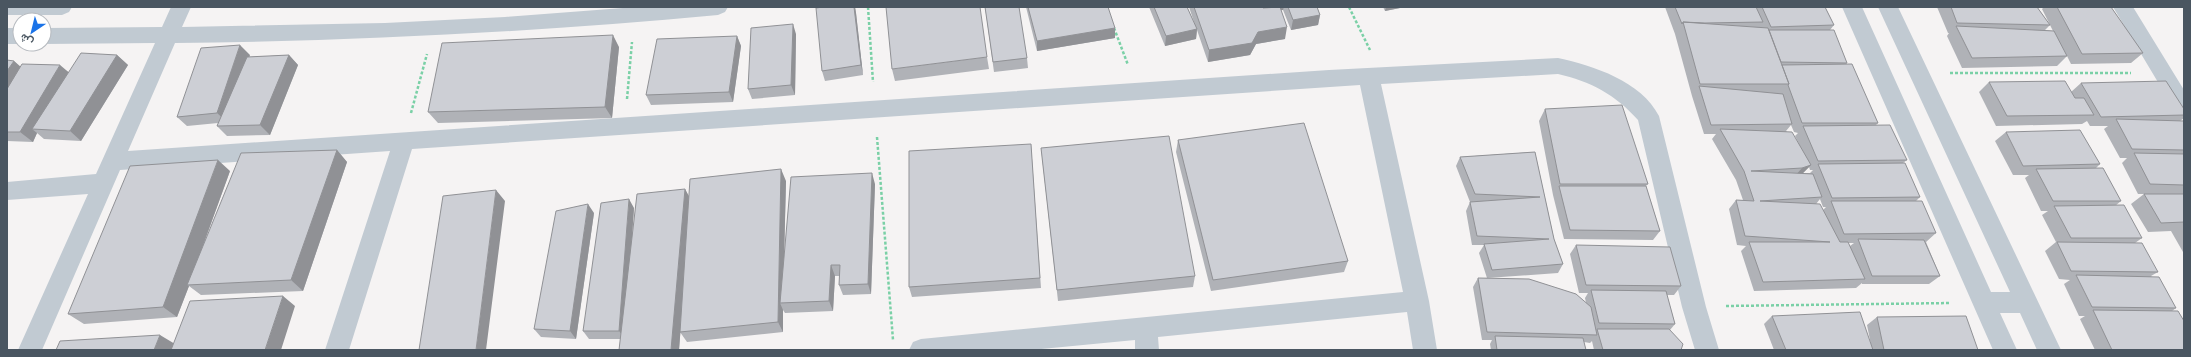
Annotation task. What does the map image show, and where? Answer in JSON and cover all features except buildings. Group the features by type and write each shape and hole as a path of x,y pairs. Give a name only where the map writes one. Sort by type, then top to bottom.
{"street":[{"path":"7,7 62,7"},
{"path":"30,350 181,7"},
{"path":"52,36 434,29 634,15 718,7"},
{"path":"1852,7 2005,350"},
{"path":"1888,7 2049,350"},
{"path":"2123,7 2184,108"},
{"path":"113,161 1376,75 1558,66 1592,74 1618,87 1648,116 1694,306 1707,350"},
{"path":"1376,75 1425,350"},
{"path":"336,350 404,141"},
{"path":"7,191 104,183"},
{"path":"921,350 1146,339 1417,301"},
{"path":"1984,303 2027,302"}],"path":[{"path":"868,7 893,342"},
{"path":"1349,7 1376,75"},
{"path":"624,126 634,15"},
{"path":"1112,21 1137,91"},
{"path":"404,141 434,29"},
{"path":"1919,73 2163,73"},
{"path":"1694,306 1984,303"}]}
